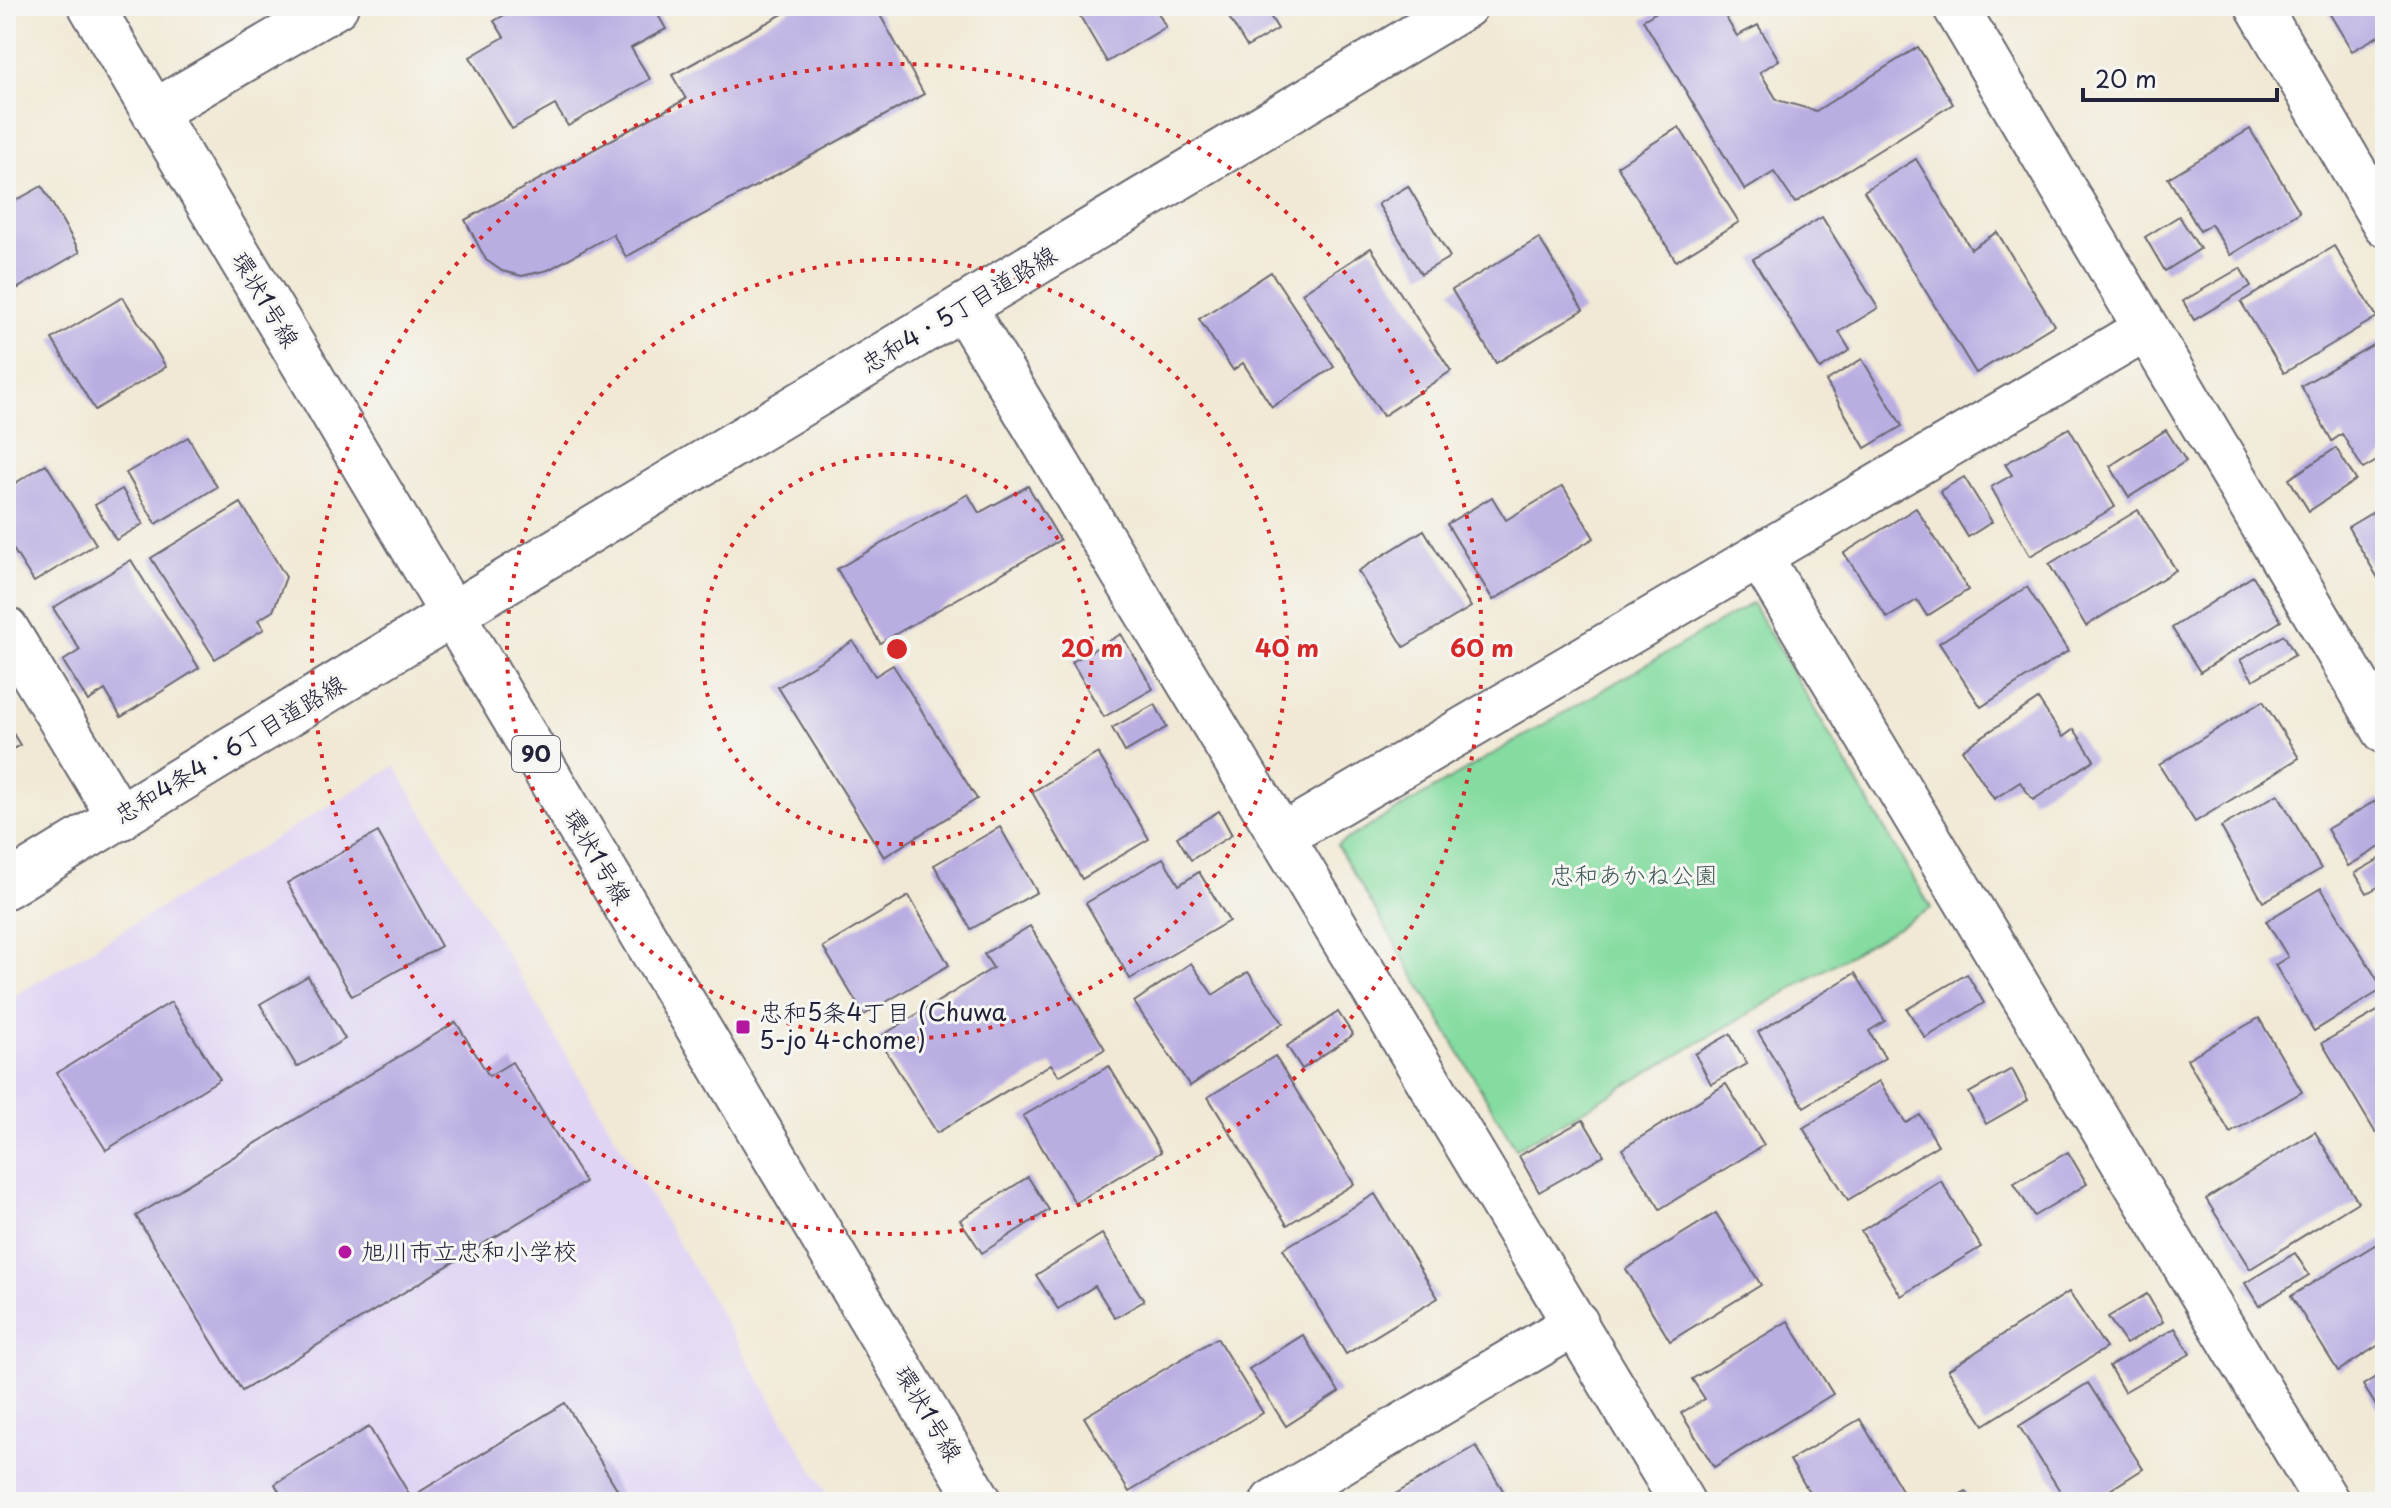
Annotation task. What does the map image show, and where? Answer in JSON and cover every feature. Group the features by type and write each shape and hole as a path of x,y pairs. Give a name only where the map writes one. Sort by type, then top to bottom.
{"street":[{"name":"環状1号線","path":"91,6 980,1502"},
{"path":"154,112 336,6"},
{"name":"忠和4・5丁目道路線","path":"454,614 1465,6"},
{"path":"1955,6 2385,731"},
{"path":"2258,6 2385,224"},
{"path":"963,307 1682,1502"},
{"path":"1282,836 2146,329"},
{"path":"1760,557 2327,1502"},
{"name":"忠和4条4・6丁目道路線","path":"6,886 454,614"},
{"path":"6,629 120,818"},
{"path":"1273,1502 1576,1323"}],"shaded area":[{"name":"旭川市立忠和小学校","path":"395,766 832,1502 6,1502 6,1001"}],"green space":[{"name":"忠和あかね公園","path":"1752,603 1931,908 1516,1149 1337,845"}],"building":[{"path":"520,6 653,6 666,29 631,48 650,79 568,126 555,105 512,129 470,57 504,37 494,21"},
{"path":"797,6 875,6 924,94 626,257 613,234 548,270 522,276 502,271 486,260 465,220 686,99 672,75"},
{"path":"1074,6 1167,6 1157,11 1166,27 1107,62"},
{"path":"1222,6 1264,6 1278,29 1247,47"},
{"path":"1667,6 1719,6 1737,36 1758,25 1779,60 1760,72 1777,100 1816,111 1918,47 1953,104 1795,203 1774,172 1745,190 1643,20"},
{"path":"2325,6 2385,6 2385,32 2352,51"},
{"path":"1679,127 1739,222 1676,261 1617,166"},
{"path":"2250,129 2300,212 2230,255 2211,224 2200,231 2168,178"},
{"path":"1916,159 1971,249 1997,232 2054,325 1976,373 1864,191"},
{"path":"42,186 80,252 6,295 6,206"},
{"path":"1408,186 1450,257 1421,274 1378,204"},
{"path":"2179,216 2200,249 2165,271 2145,237"},
{"path":"1822,217 1878,308 1839,332 1850,350 1820,369 1753,259"},
{"path":"1539,238 1583,310 1496,363 1452,290"},
{"path":"2334,246 2377,317 2284,373 2241,302"},
{"path":"1371,248 1451,371 1383,416 1302,293"},
{"path":"2240,268 2251,286 2194,320 2183,301"},
{"path":"1271,272 1334,367 1272,407 1243,363 1233,370 1199,319"},
{"path":"123,297 166,367 95,410 52,339"},
{"path":"2385,338 2385,456 2363,469 2342,434 2332,441 2301,386"},
{"path":"1862,359 1902,426 1865,448 1826,381"},
{"path":"2069,428 2115,507 2030,556 1991,487 2012,475 2005,464"},
{"path":"2166,430 2186,461 2129,497 2110,466"},
{"path":"188,437 217,487 156,524 126,473"},
{"path":"2336,448 2356,480 2309,511 2289,479"},
{"path":"46,464 96,544 34,582 6,538 6,489"},
{"path":"1964,477 1992,522 1968,537 1940,491"},
{"path":"1028,486 1060,540 880,643 837,569 968,494 979,513"},
{"path":"1563,486 1594,538 1493,600 1447,524 1492,497 1506,520"},
{"path":"122,489 143,524 116,540 95,505"},
{"path":"241,503 286,577 273,611 258,620 264,629 215,659 151,558"},
{"path":"2385,505 2385,590 2348,527"},
{"path":"1916,508 1968,590 1927,616 1917,600 1887,618 1844,553"},
{"path":"2138,510 2176,570 2086,626 2049,564"},
{"path":"1424,530 1471,607 1404,647 1358,571"},
{"path":"131,560 199,668 121,717 105,690 88,701 63,661 80,650 53,608"},
{"path":"2253,576 2281,621 2200,672 2172,628"},
{"path":"2027,587 2068,651 1981,707 1939,643"},
{"path":"1121,634 1153,689 1104,717 1072,662"},
{"path":"2284,635 2295,655 2253,680 2240,660"},
{"path":"853,641 875,676 893,665 977,799 884,857 778,687"},
{"path":"2038,699 2063,737 2074,729 2094,760 2033,800 2020,782 1994,799 1962,750"},
{"path":"2263,701 2299,758 2195,822 2159,765"},
{"path":"1155,704 1167,727 1125,752 1112,728"},
{"path":"6,722 20,745 6,753"},
{"path":"1098,753 1149,839 1082,879 1032,792"},
{"path":"2278,794 2321,869 2263,902 2221,827"},
{"path":"2379,799 2385,810 2385,844 2348,866 2327,829"},
{"path":"1219,811 1232,835 1191,860 1177,837"},
{"path":"1000,827 1037,892 971,929 934,865"},
{"path":"378,832 441,946 352,996 287,883"},
{"path":"2385,856 2385,883 2367,893 2355,873"},
{"path":"1163,858 1179,885 1199,872 1229,921 1130,979 1086,903"},
{"path":"2321,888 2383,989 2314,1031 2275,965 2288,957 2266,921"},
{"path":"909,896 949,965 864,1015 823,947"},
{"path":"1030,926 1105,1049 1059,1076 1051,1064 937,1133 878,1038 993,968 984,954"},
{"path":"1191,963 1213,995 1248,972 1283,1023 1190,1086 1134,1002"},
{"path":"1855,973 1885,1021 1869,1031 1885,1058 1804,1107 1758,1032"},
{"path":"1967,974 1984,1003 1925,1038 1907,1009"},
{"path":"308,976 345,1039 297,1067 260,1004"},
{"path":"171,1002 220,1079 106,1150 57,1073"},
{"path":"2383,1008 2385,1126 2375,1132 2322,1043"},
{"path":"1338,1012 1353,1035 1302,1069 1287,1046"},
{"path":"2259,1018 2302,1092 2230,1133 2187,1059"},
{"path":"456,1022 489,1076 512,1062 585,1182 242,1391 136,1216"},
{"path":"1730,1034 1747,1064 1711,1084 1695,1054"},
{"path":"1275,1056 1354,1184 1287,1225 1208,1097"},
{"path":"1109,1066 1161,1152 1075,1203 1023,1116"},
{"path":"2012,1069 2028,1100 1986,1124 1969,1093"},
{"path":"1879,1081 1906,1123 1920,1115 1938,1145 1848,1200 1803,1128"},
{"path":"1726,1084 1764,1145 1660,1209 1622,1149"},
{"path":"1583,1120 1604,1155 1539,1192 1519,1156"},
{"path":"2315,1132 2358,1202 2250,1269 2206,1199"},
{"path":"2068,1152 2087,1184 2034,1216 2014,1183"},
{"path":"1028,1177 1049,1210 982,1253 960,1220"},
{"path":"1941,1181 1981,1247 1901,1296 1861,1231"},
{"path":"1375,1194 1438,1298 1346,1354 1283,1249"},
{"path":"1716,1213 1761,1285 1670,1341 1626,1269"},
{"path":"1102,1234 1144,1301 1115,1318 1095,1286 1058,1309 1036,1275"},
{"path":"2383,1240 2385,1341 2338,1371 2291,1296"},
{"path":"2295,1253 2309,1275 2259,1306 2245,1283"},
{"path":"2069,1292 2106,1348 1984,1425 1948,1370"},
{"path":"2147,1294 2163,1322 2126,1344 2108,1317"},
{"path":"1788,1321 1833,1394 1714,1467 1681,1413 1705,1399 1692,1379"},
{"path":"2175,1328 2190,1354 2124,1392 2109,1366"},
{"path":"1303,1335 1339,1392 1286,1426 1249,1369"},
{"path":"1217,1338 1263,1413 1129,1492 1084,1417"},
{"path":"2385,1371 2385,1420 2363,1385"},
{"path":"2088,1383 2143,1469 2091,1502 2067,1502 2019,1426"},
{"path":"565,1403 625,1502 285,1502 275,1484 369,1427 411,1497"},
{"path":"1860,1419 1909,1502 1815,1502 1790,1460"},
{"path":"1476,1446 1510,1502 1382,1502"},
{"path":"1966,1491 1972,1502 1946,1502"}],"place":[{"name":"忠和5条4丁目 (Chuwa 5-jo 4-chome)","path":"743,1027"},
{"name":"旭川市立忠和小学校","path":"345,1252"}]}
